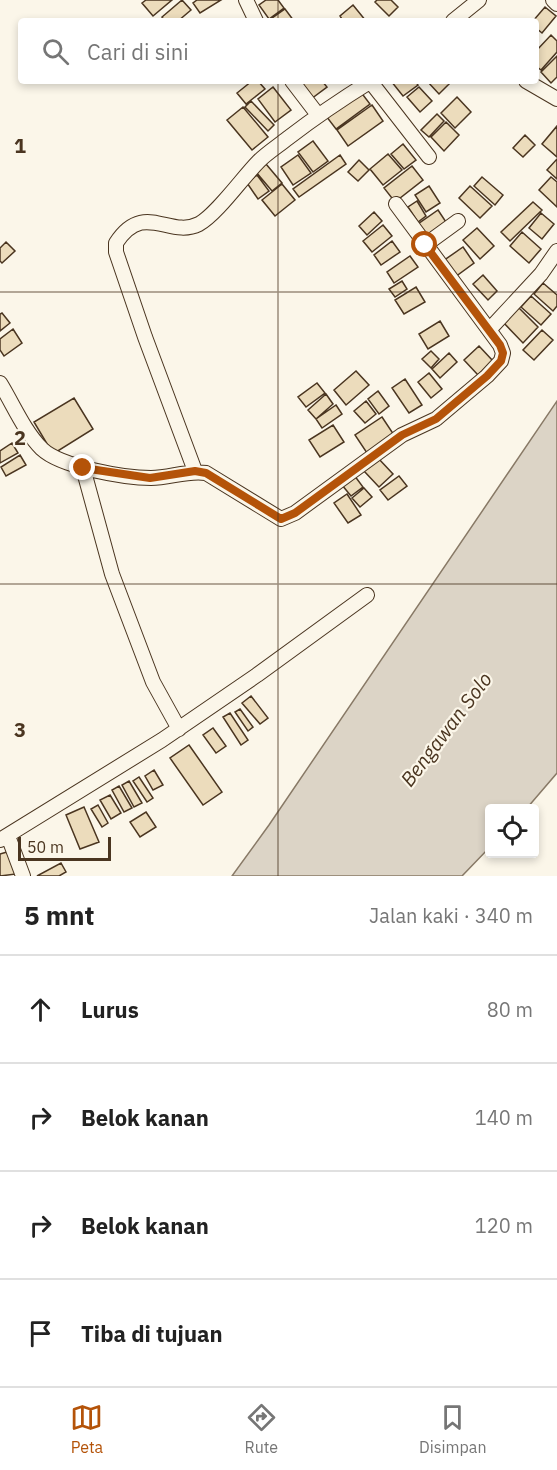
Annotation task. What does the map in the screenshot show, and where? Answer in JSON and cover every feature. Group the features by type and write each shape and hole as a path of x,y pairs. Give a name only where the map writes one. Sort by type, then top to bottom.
{"street":[{"path":"246,0 254,18"},
{"path":"457,18 479,0"},
{"path":"553,0 557,4"},
{"path":"294,84 318,115"},
{"path":"195,471 145,337 116,243 129,229 152,220 175,228 197,225 209,216 260,160 318,115 365,84"},
{"path":"372,84 429,157"},
{"path":"531,84 557,99"},
{"path":"0,383 5,402 41,448 63,462 83,468 150,478 195,471 206,473 281,519 288,517 402,435 436,419 487,376 501,361 503,353 500,345 396,204"},
{"path":"425,245 458,221"},
{"path":"489,330 541,274 557,251"},
{"path":"83,468 112,574 153,682 179,729"},
{"path":"23,876 4,838 179,729 367,595"}],"water":[{"name":"Bengawan Solo","path":"557,401 557,773 530,804 485,804 485,852 462,876 232,876"}],"building":[{"path":"146,0 172,0 153,16 142,3"},
{"path":"182,0 191,10 182,18 162,17"},
{"path":"197,0 221,0 200,13 193,3"},
{"path":"266,0 278,0 284,8 268,18 259,5"},
{"path":"391,0 398,7 389,16 375,2"},
{"path":"353,5 364,18 341,18 340,16"},
{"path":"545,7 556,16 542,33 539,30 539,18 536,18"},
{"path":"285,9 292,18 272,18"},
{"path":"551,35 557,41 557,52 541,70 539,68 539,48"},
{"path":"557,56 557,77 551,83 541,72"},
{"path":"248,84 261,84 265,89 246,104 237,93"},
{"path":"300,84 324,84 327,87 311,99"},
{"path":"393,84 417,84 418,85 403,96"},
{"path":"430,84 449,84 439,94"},
{"path":"273,87 291,110 275,122 258,99"},
{"path":"419,87 432,101 420,112 407,97"},
{"path":"360,91 370,104 336,129 326,116"},
{"path":"457,97 471,112 455,128 441,113"},
{"path":"251,101 274,125 268,131 245,107"},
{"path":"372,105 383,121 348,146 337,130"},
{"path":"243,107 268,137 252,150 227,120"},
{"path":"437,114 444,121 429,137 421,130"},
{"path":"446,122 459,135 444,151 431,137"},
{"path":"557,126 557,157 542,144"},
{"path":"525,135 535,145 523,157 513,148"},
{"path":"313,141 328,161 313,172 298,152"},
{"path":"403,144 416,160 404,169 391,154"},
{"path":"388,154 402,170 383,185 370,169"},
{"path":"298,155 311,173 293,185 281,167"},
{"path":"340,155 346,164 299,197 293,189"},
{"path":"557,159 557,179 547,170"},
{"path":"359,160 369,170 358,181 348,172"},
{"path":"266,164 282,183 272,191 256,172"},
{"path":"412,166 423,180 395,202 384,188"},
{"path":"257,175 269,191 258,199 247,183"},
{"path":"482,177 503,195 495,205 474,186"},
{"path":"551,177 557,182 557,207 539,190"},
{"path":"282,184 295,200 275,216 262,200"},
{"path":"429,186 440,203 426,212 415,195"},
{"path":"470,186 492,206 480,218 459,198"},
{"path":"417,201 426,216 418,222 408,207"},
{"path":"533,202 542,210 510,241 501,232"},
{"path":"438,210 446,222 427,235 418,224"},
{"path":"374,212 382,221 367,235 359,226"},
{"path":"541,213 554,224 542,239 529,228"},
{"path":"383,225 392,236 372,252 363,241"},
{"path":"477,228 494,246 480,259 463,240"},
{"path":"522,232 541,249 529,263 510,246"},
{"path":"392,241 400,252 381,265 374,255"},
{"path":"6,242 15,251 2,263 0,248"},
{"path":"463,247 474,263 455,277 443,261"},
{"path":"410,256 418,267 394,283 387,272"},
{"path":"483,275 497,291 488,300 473,284"},
{"path":"402,281 407,289 395,297 389,289"},
{"path":"543,283 557,295 557,306 553,311 534,294"},
{"path":"416,287 425,302 404,314 395,300"},
{"path":"531,296 551,314 541,325 521,307"},
{"path":"516,305 538,327 523,343 501,320"},
{"path":"2,313 10,323 0,331 0,314"},
{"path":"440,321 449,336 428,349 419,334"},
{"path":"13,329 22,343 4,356 0,350 0,339"},
{"path":"542,330 553,340 534,360 523,350"},
{"path":"479,346 493,361 478,375 464,360"},
{"path":"431,351 439,359 431,368 422,359"},
{"path":"449,353 457,362 440,378 432,369"},
{"path":"356,371 369,385 346,405 334,390"},
{"path":"429,373 442,389 431,398 418,382"},
{"path":"405,379 422,405 409,413 392,388"},
{"path":"317,383 325,393 306,407 298,397"},
{"path":"378,391 389,406 379,414 368,399"},
{"path":"326,394 333,404 316,419 308,410"},
{"path":"74,398 93,429 53,454 34,422"},
{"path":"366,401 376,414 365,423 354,411"},
{"path":"336,405 342,414 322,428 316,419"},
{"path":"382,417 394,435 367,453 355,435"},
{"path":"333,425 344,442 320,457 309,440"},
{"path":"12,443 18,453 0,463 0,451"},
{"path":"20,455 26,465 6,476 1,467"},
{"path":"378,458 393,474 379,487 364,471"},
{"path":"354,475 363,487 351,496 342,485"},
{"path":"399,476 407,486 388,500 380,490"},
{"path":"364,488 372,497 360,507 352,498"},
{"path":"347,494 361,515 348,523 334,503"},
{"path":"251,696 268,718 260,724 242,703"},
{"path":"240,709 253,727 248,731 235,712"},
{"path":"230,713 248,740 241,745 223,717"},
{"path":"213,728 226,746 216,753 203,735"},
{"path":"189,745 222,792 203,805 170,758"},
{"path":"154,770 163,785 153,790 145,776"},
{"path":"139,777 153,798 147,802 133,781"},
{"path":"129,781 142,803 134,807 122,785"},
{"path":"119,786 132,808 124,812 112,790"},
{"path":"110,795 121,813 111,819 100,800"},
{"path":"98,805 108,823 102,827 91,809"},
{"path":"84,807 99,842 80,849 66,815"},
{"path":"146,812 156,827 140,837 130,822"},
{"path":"7,852 16,874 0,876 0,854"},
{"path":"61,863 66,872 59,876 37,876"}],"route":[{"path":"83,468 150,478 195,471 206,473 281,519 295,513 402,435 436,419 487,376 501,361 503,353 500,345 425,245"}]}
